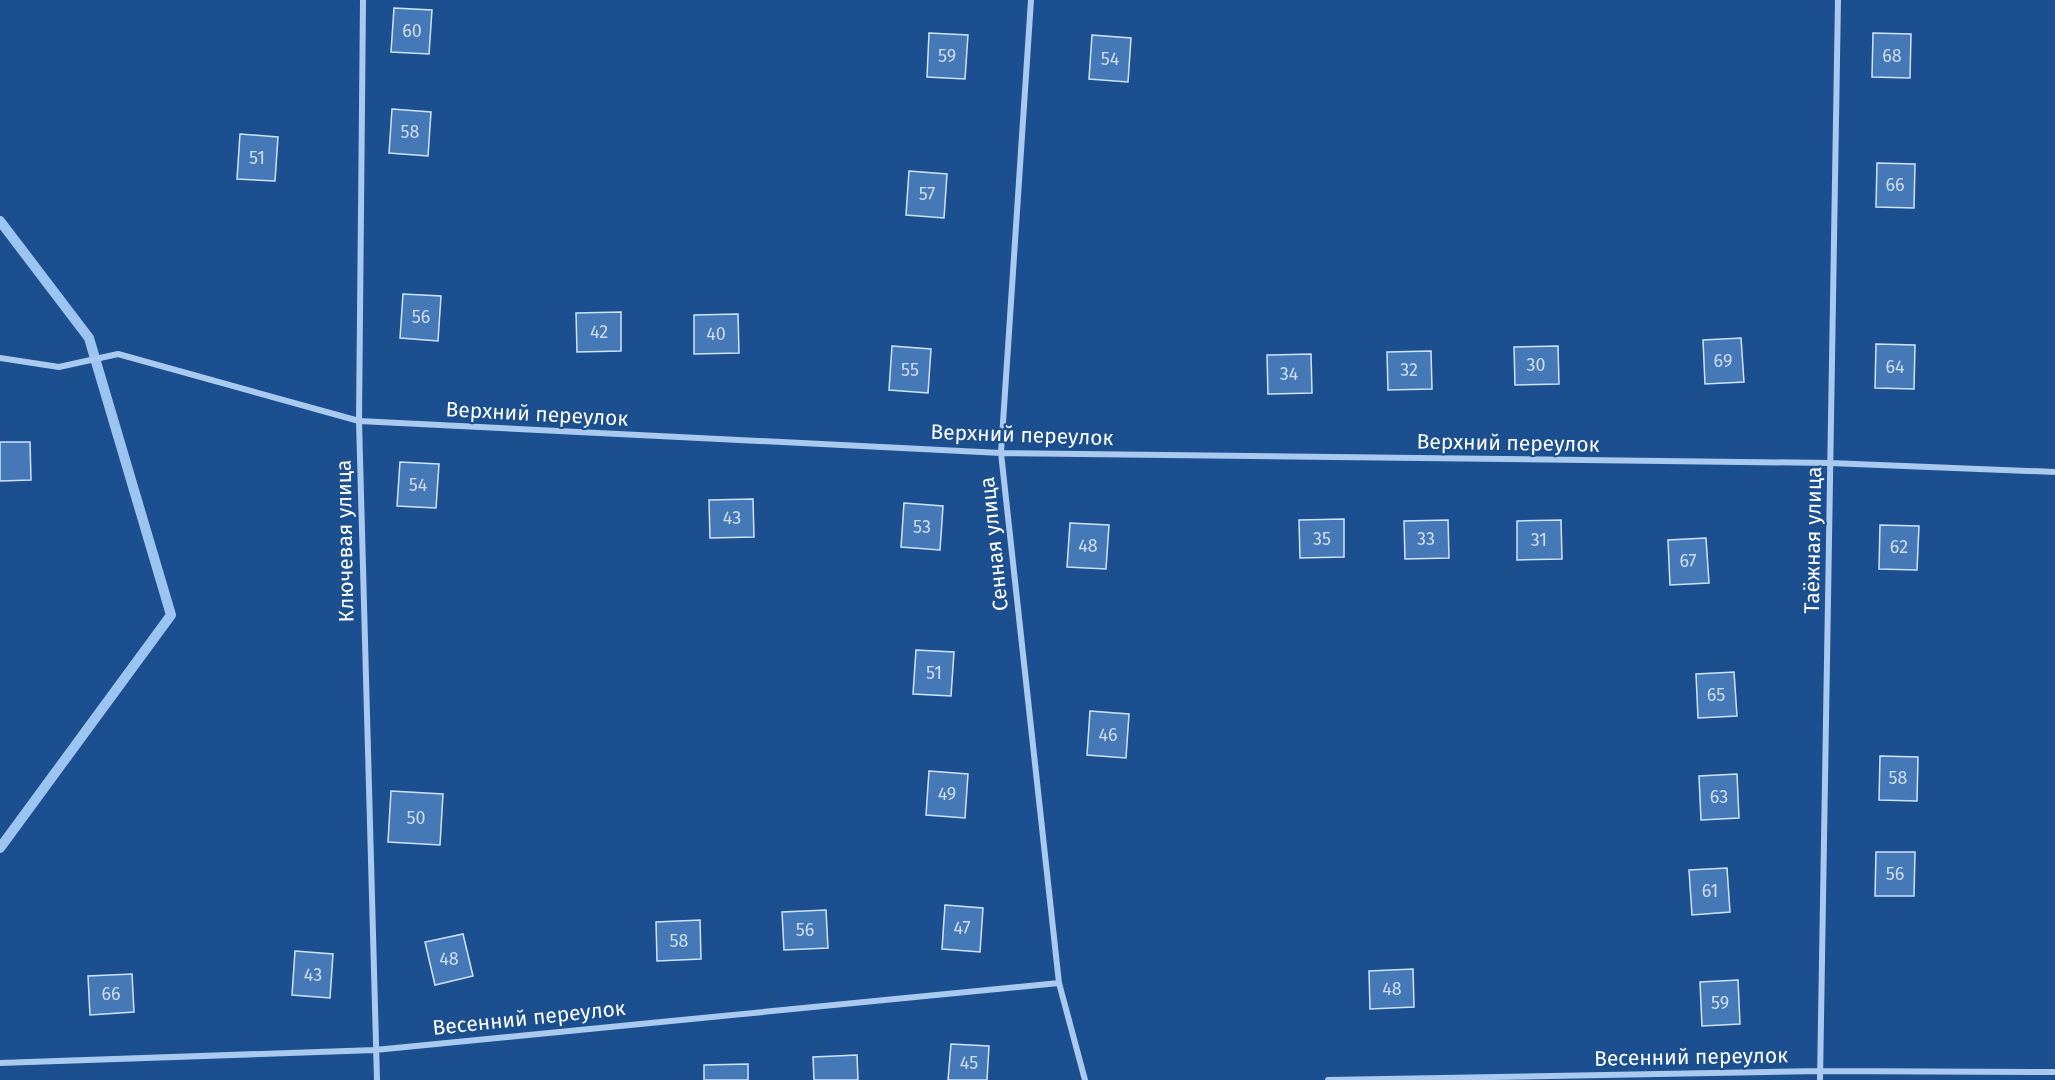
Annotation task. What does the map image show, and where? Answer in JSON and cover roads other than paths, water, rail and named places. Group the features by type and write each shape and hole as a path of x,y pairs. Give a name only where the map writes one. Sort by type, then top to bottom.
{"street":[{"name":"Ключевая улица","path":"363,0 359,422 377,1080"},
{"name":"Сенная улица","path":"1031,0 1001,453 1059,983 1085,1080"},
{"name":"Таёжная улица","path":"1820,1080 1838,0"},
{"name":"Верхний переулок","path":"0,358 59,367 118,354 359,422 1001,453 1830,463 2055,472"},
{"name":"Весенний переулок","path":"0,1063 375,1050 1059,983"},
{"name":"Весенний переулок","path":"1328,1080 1820,1071 2055,1072"}],"waterway":[{"path":"0,221 89,338 171,615 0,848"}]}
